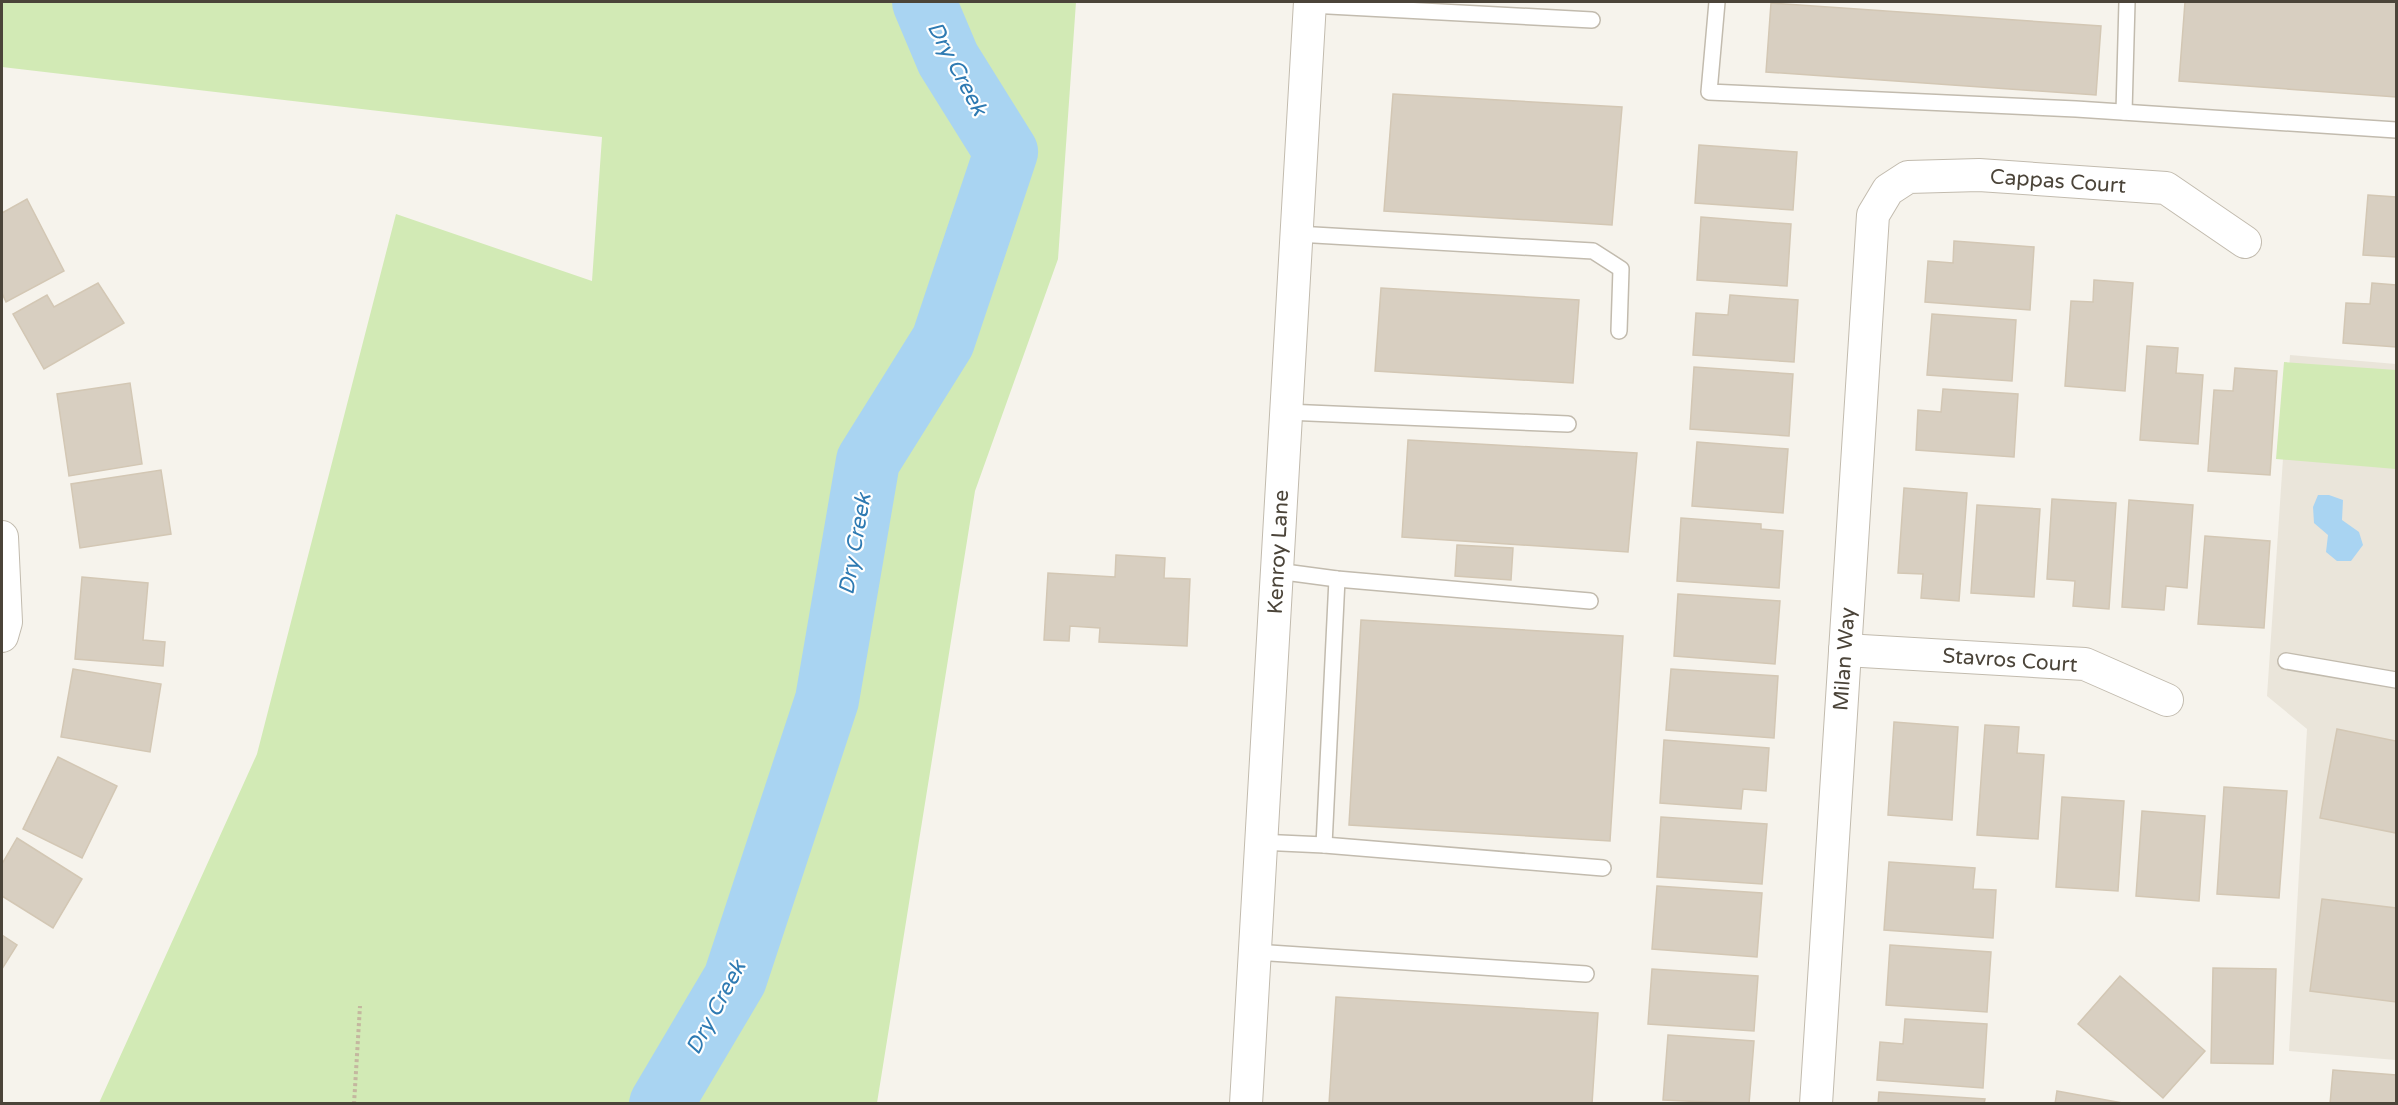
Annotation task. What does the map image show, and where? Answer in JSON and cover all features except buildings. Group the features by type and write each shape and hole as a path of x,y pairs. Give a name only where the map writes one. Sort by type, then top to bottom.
{"street":[{"name":"Kenroy Lane","path":"1246,1104 1310,3"},
{"name":"Cappas Court","path":"1873,215 1888,190 1908,177 1979,175 2166,188 2245,242"},
{"name":"Milan Way","path":"1816,1104 1873,215"},
{"path":"2,537 4,629"},
{"name":"Stavros Court","path":"1845,650 2085,664 2167,700"}],"lane":[{"path":"1717,2 1709,92 2124,112 2397,130"},
{"path":"2124,112 2127,2"},
{"path":"1310,3 1592,20"},
{"path":"1297,234 1593,251 1621,269 1619,331"},
{"path":"1286,412 1568,424"},
{"path":"1277,571 1337,579 1590,601"},
{"path":"1324,845 1337,579"},
{"path":"2286,661 2397,680"},
{"path":"1262,842 1603,868"},
{"path":"1255,952 1586,974"}],"path":[{"path":"354,1104 360,1006"}],"shaded area":[{"path":"2290,355 2396,364 2396,1060 2289,1051 2307,729 2267,696"}],"green space":[{"path":"2,2 1076,2 1058,259 975,491 877,1103 99,1103 257,754 396,214 592,281 602,137 2,67"},
{"path":"2284,362 2396,370 2396,469 2276,459"}],"water":[{"path":"2318,495 2329,495 2343,500 2342,520 2359,532 2363,545 2351,561 2337,561 2326,552 2328,535 2314,523 2313,507"}],"waterway":[{"name":"Dry Creek","path":"661,1104 735,979 827,700 868,461 943,341 1006,152 948,59 924,2"}]}
